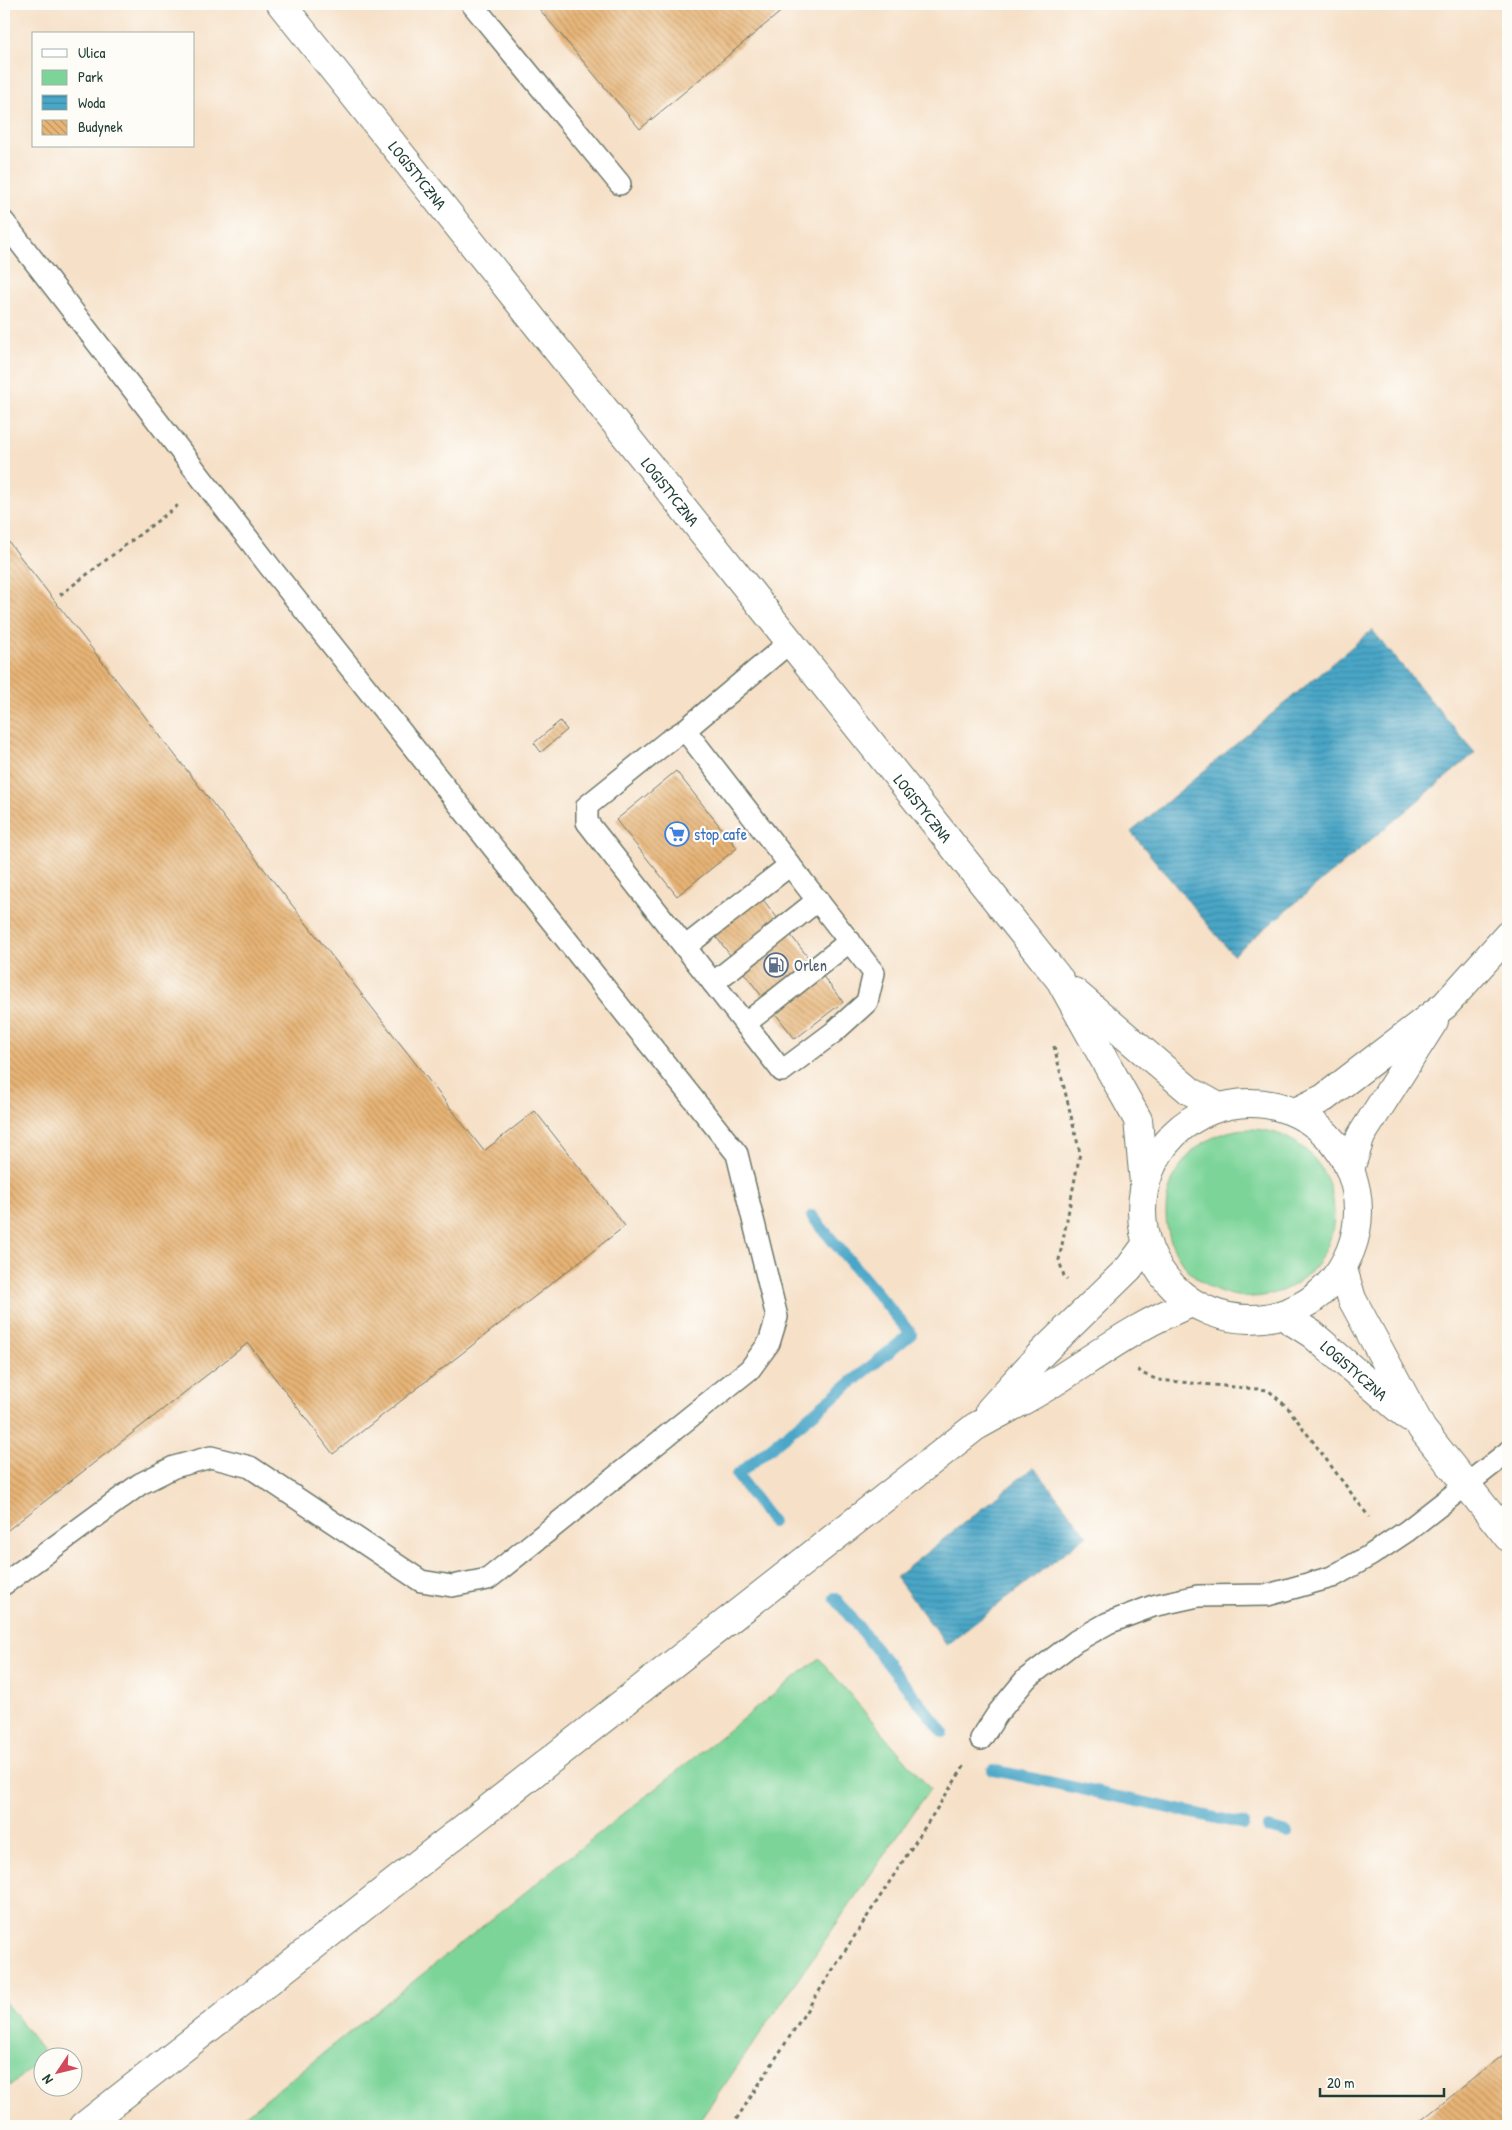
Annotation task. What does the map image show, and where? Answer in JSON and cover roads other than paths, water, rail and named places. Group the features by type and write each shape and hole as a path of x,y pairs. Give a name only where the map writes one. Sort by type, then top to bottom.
{"main road":[{"name":"LOGISTYCZNA","path":"282,4 1060,980 1138,1120 1144,1183"},
{"path":"1295,1112 1324,1098 1444,1005 1508,936"},
{"name":"LOGISTYCZNA","path":"1060,980 1190,1091 1217,1106"},
{"path":"1350,1169 1362,1136 1444,1005"},
{"path":"1256,1102 1295,1112 1312,1121 1328,1135 1350,1169 1358,1202 1356,1237 1342,1269 1326,1289 1305,1305 1282,1316 1236,1319 1192,1303 1172,1288 1156,1268 1146,1245 1140,1214 1144,1183 1160,1150 1184,1124 1217,1106 1256,1102"},
{"path":"975,1426 1038,1357 1129,1268 1146,1245"},
{"name":"LOGISTYCZNA","path":"1342,1269 1352,1299 1422,1429"},
{"path":"84,2126 975,1426 1057,1381 1114,1342 1162,1315 1192,1303"},
{"name":"LOGISTYCZNA","path":"1282,1316 1312,1334 1422,1429 1508,1537"}],"lane":[{"path":"472,4 620,184"},
{"path":"4,222 270,567 737,1154 777,1317 769,1343 750,1369 488,1580 452,1586 421,1581 250,1467 211,1457 174,1467 140,1484 4,1584"},
{"path":"685,730 874,973 867,1002 834,1032 782,1071 587,822 587,806 668,741 685,730 790,642"},
{"path":"684,947 790,865"},
{"path":"713,982 818,900"},
{"path":"745,1024 850,941"},
{"path":"981,1739 998,1713 1026,1679 1076,1641 1108,1622 1153,1606 1198,1596 1268,1594 1332,1577 1371,1555 1407,1531 1508,1452"}],"water":[{"path":"1372,630 1475,753 1233,955 1131,832"},
{"path":"1034,1467 1087,1535 947,1645 896,1577"}],"waterway":[{"path":"772,1522 737,1475 911,1334 812,1216"},
{"path":"835,1598 943,1732"},
{"path":"993,1770 1244,1824"},
{"path":"1268,1828 1287,1833"}],"place":[{"name":"stop cafe","path":"677,834"},
{"name":"Orlen","path":"776,965"}]}
